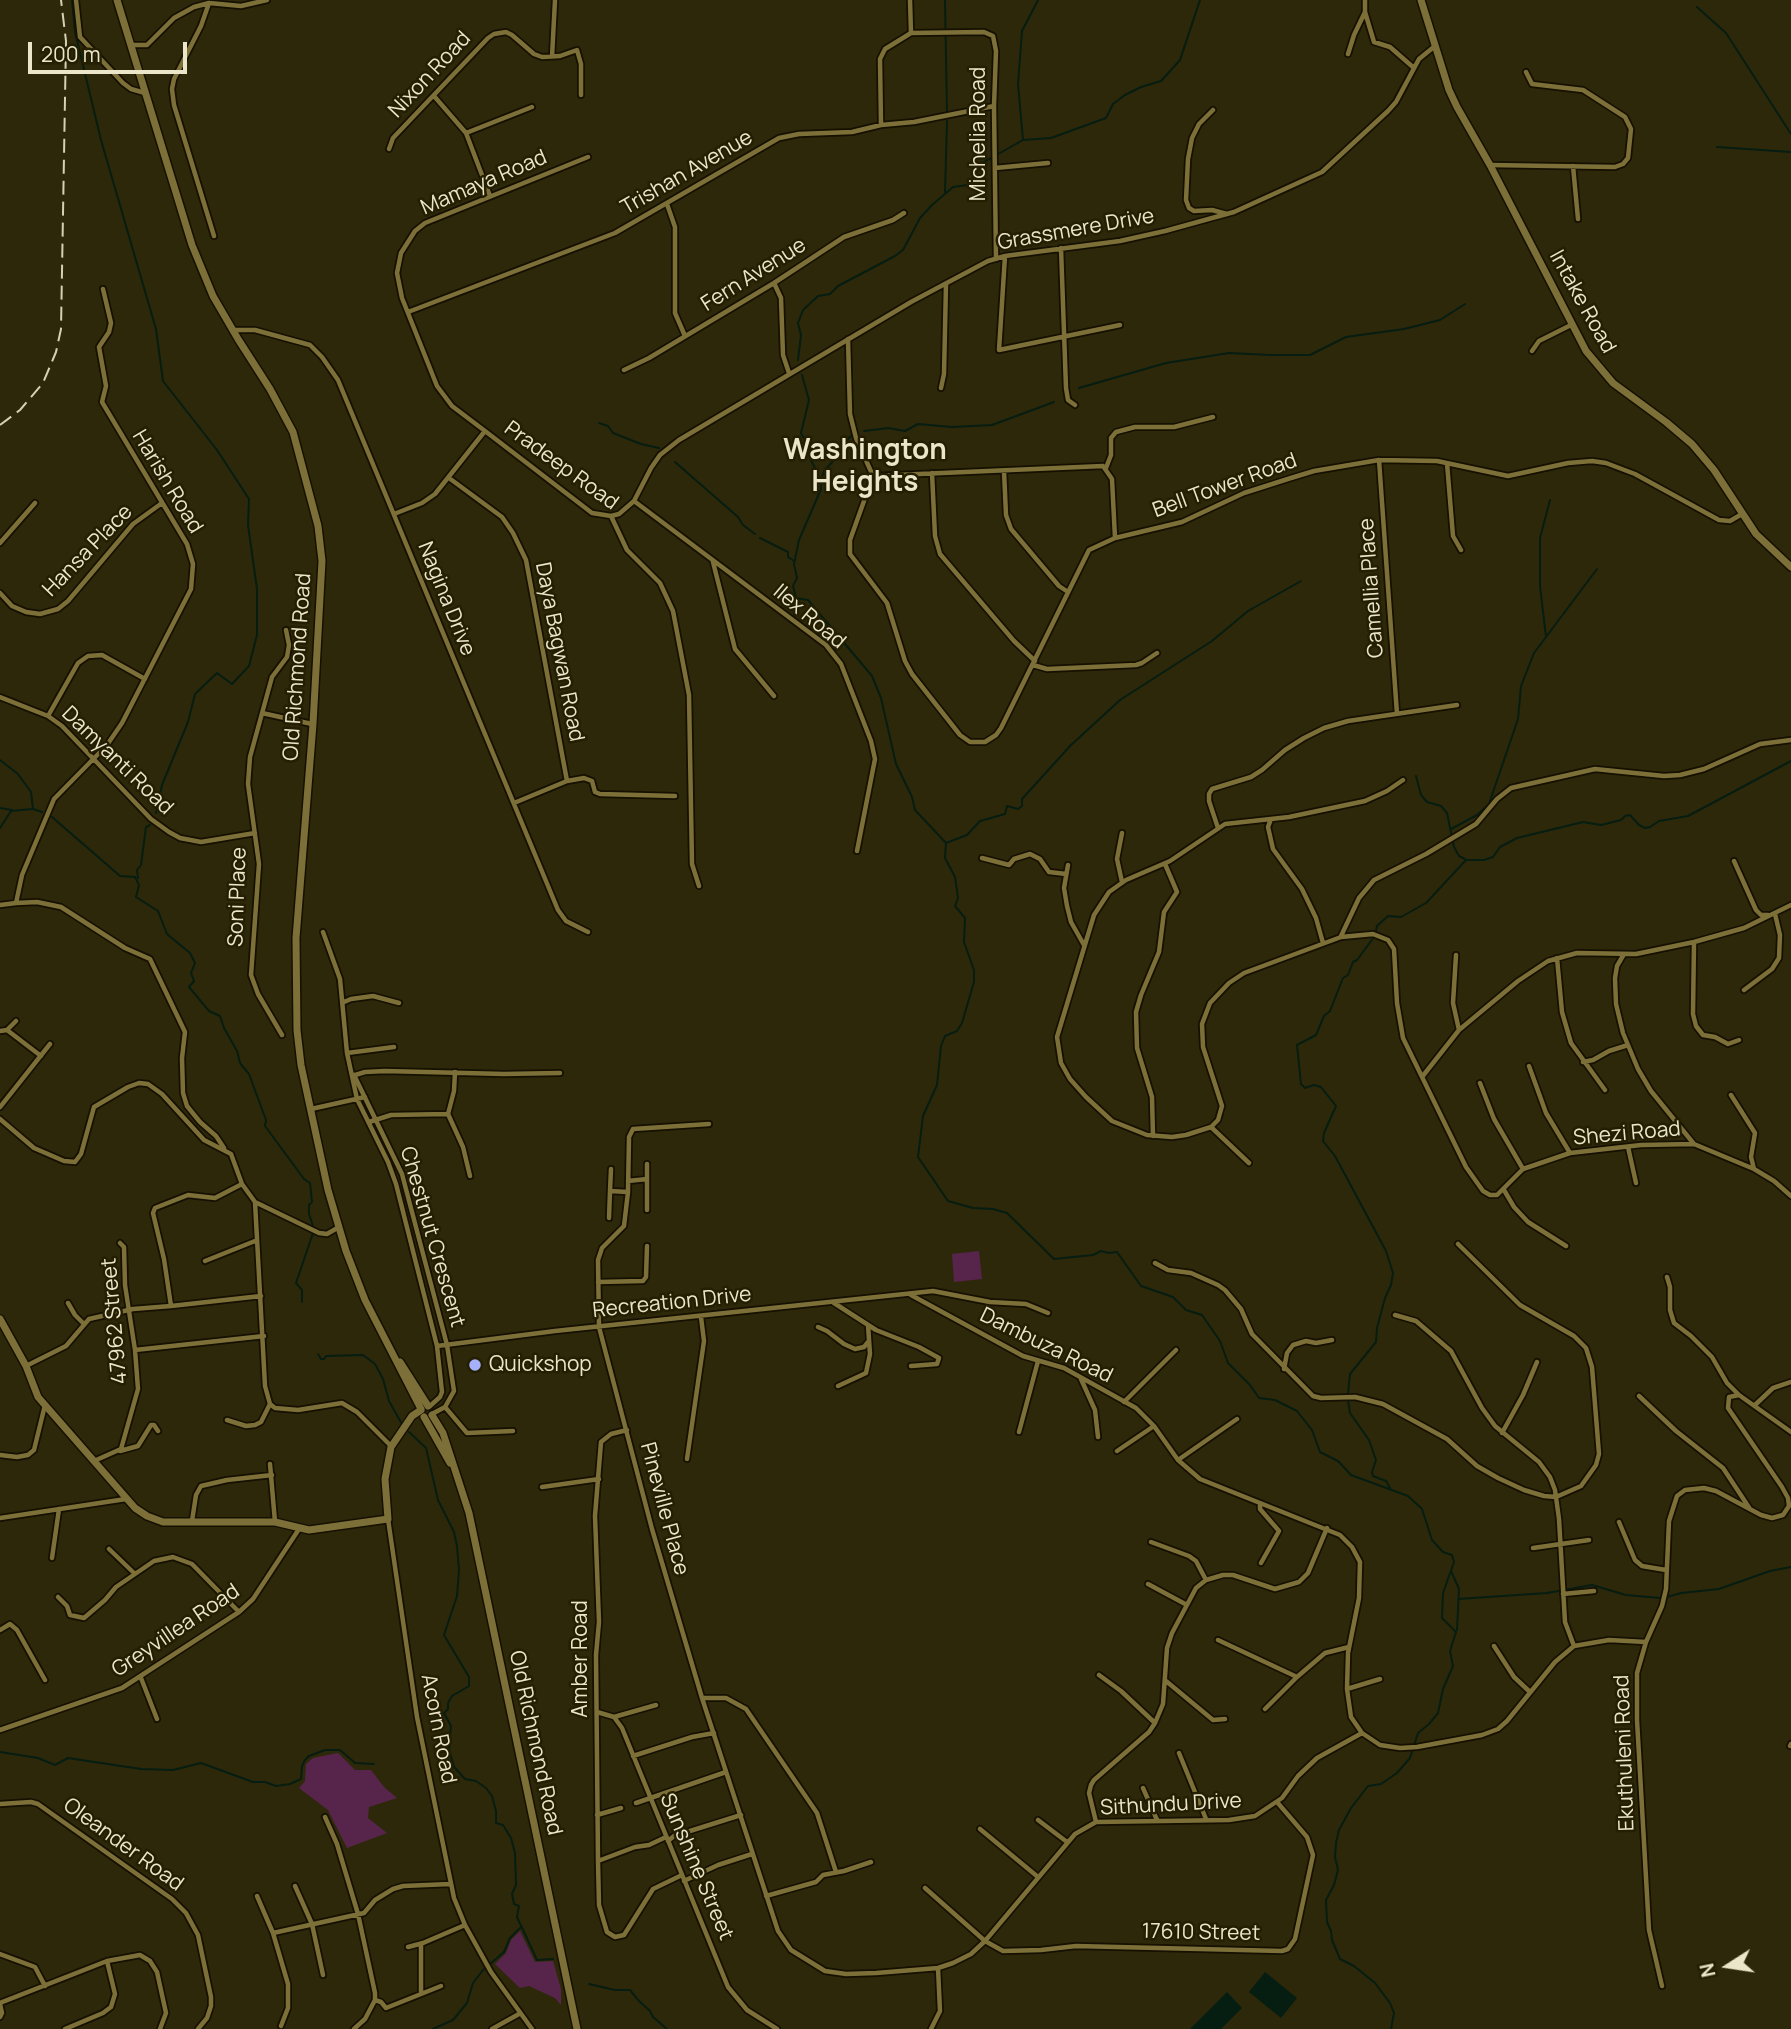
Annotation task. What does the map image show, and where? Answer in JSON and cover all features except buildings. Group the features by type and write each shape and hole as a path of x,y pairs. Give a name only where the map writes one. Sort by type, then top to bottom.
{"street":[{"path":"76,0 80,37 127,87 145,93"},
{"name":"Old Richmond Road","path":"117,0 192,245 213,296 271,388 293,432 318,526 322,561 295,967 297,1030 328,1190 339,1227 365,1300 397,1359 403,1365 426,1412 443,1433 469,1513 577,2029"},
{"path":"131,45 147,45 180,14 194,6 209,3 241,6 267,0"},
{"path":"555,0 552,57 577,50 581,64 581,95"},
{"path":"881,125 881,55 888,46 911,33 910,0"},
{"path":"1365,0 1365,12 1374,42 1390,47 1413,68"},
{"name":"Intake Road","path":"1421,0 1449,90 1592,360 1613,383 1692,444 1714,470 1764,542 1791,567"},
{"path":"209,3 201,26 174,79 172,89 174,105 214,236"},
{"path":"1348,54 1365,12"},
{"name":"Nixon Road","path":"388,149 393,138 488,38 495,34 506,32 534,54 552,57"},
{"name":"Michelia Road","path":"911,33 988,33 993,36 996,51 996,259"},
{"name":"Grassmere Drive","path":"611,516 624,511 634,501 651,468 669,448 789,373 946,283 1005,256 1120,241 1227,214 1328,167 1396,102 1413,68 1424,53 1436,46"},
{"path":"1490,165 1615,167 1628,158 1630,123 1625,117 1583,90 1532,84 1526,72"},
{"path":"434,96 466,133 490,196"},
{"name":"Trishan Avenue","path":"408,312 615,233 779,138 799,134 852,132 994,106"},
{"path":"466,133 532,107"},
{"path":"1213,110 1199,124 1192,138 1185,200 1194,211 1212,210 1227,214"},
{"name":"Mamaya Road","path":"485,430 443,397 432,375 408,312 397,273 401,253 409,239 425,223 588,157"},
{"path":"995,168 1048,163"},
{"path":"1573,166 1578,219"},
{"path":"667,204 675,227 676,313 685,336"},
{"name":"Fern Avenue","path":"624,370 774,283 844,237 893,220 904,213"},
{"path":"1061,248 1066,388 1068,400 1075,405"},
{"path":"1005,256 999,350 1120,325"},
{"path":"774,283 781,298 782,349 789,373"},
{"path":"940,388 944,374 946,283"},
{"name":"Harish Road","path":"16,904 22,875 54,799 107,745 121,723 188,596 193,572 187,544 102,402 106,386 99,347 111,323 103,289"},
{"path":"1532,351 1539,341 1572,325"},
{"name":"Nagina Drive","path":"232,329 255,330 300,341 315,349 338,380 561,916 570,925 588,932"},
{"path":"848,339 850,414 856,438 873,476 1099,466 1106,468 1112,479 1115,538"},
{"path":"1106,468 1111,455 1111,438 1123,428 1174,426 1213,417"},
{"name":"Pradeep Road","path":"394,514 430,498 449,478 485,430 583,507 592,513 611,516 627,550 660,583 673,611 689,695 692,864 699,886"},
{"name":"Bell Tower Road","path":"873,476 850,540 852,558 884,597 905,661 922,688 970,742 985,742 1001,728 1089,550 1115,538 1182,522 1244,493 1314,471 1379,460 1447,463 1508,476 1580,460 1606,463 1635,474 1719,520 1730,521 1742,514"},
{"name":"Camellia Place","path":"1379,460 1397,714"},
{"path":"1447,463 1453,536 1461,550"},
{"path":"1004,471 1006,515 1011,529 1059,586 1068,592"},
{"path":"932,473 935,536 940,554 1034,663 1047,669 1136,664 1157,653"},
{"name":"Daya Bagwan Road","path":"449,478 502,517 526,560 567,781"},
{"name":"Ilex Road","path":"634,501 826,645 841,664 875,759 856,851"},
{"path":"0,543 35,503"},
{"name":"Hansa Place","path":"0,593 12,606 26,612 40,614 58,609 68,601 133,524 162,503"},
{"path":"713,561 735,649 774,696"},
{"name":"Soni Place","path":"282,1035 258,994 251,975 259,864 247,794 248,770 272,677 287,657 289,645 286,630"},
{"path":"48,716 78,663 88,656 102,655 145,679"},
{"name":"Damyanti Road","path":"0,697 48,716 151,819 180,838 201,842 255,834"},
{"path":"1218,828 1209,801 1212,789 1251,777 1262,771 1284,750 1324,728 1348,721 1457,705"},
{"path":"262,713 313,724"},
{"path":"1341,937 1359,898 1370,884 1476,824 1504,792 1522,785 1595,769 1664,776 1680,775 1704,769 1760,744 1791,740"},
{"path":"514,803 567,781 590,779 596,792 600,794 675,796"},
{"path":"1403,780 1365,801 1271,819 1234,822 1218,828 1196,845 1165,863 1122,882 1109,892 1098,908 1084,946 1057,1037 1061,1063 1070,1079 1086,1097 1112,1121 1126,1128 1153,1136 1186,1135 1212,1127 1218,1121 1222,1105 1203,1047 1202,1024 1210,1003 1229,983 1244,974 1341,937 1373,934 1388,940 1394,949 1399,1023 1407,1047 1474,1180 1490,1195 1497,1195 1504,1190 1514,1207 1528,1222 1566,1246"},
{"path":"1271,819 1268,827 1273,849 1302,889 1316,918 1323,943"},
{"path":"1122,833 1117,859 1122,882"},
{"path":"982,858 1008,865 1014,859 1030,854 1040,859 1049,872 1066,874"},
{"path":"1734,861 1745,889 1759,913 1774,915"},
{"path":"1153,1136 1152,1097 1137,1048 1136,1012 1159,952 1164,912 1177,892 1165,863"},
{"path":"1068,865 1064,888 1069,917 1084,946"},
{"path":"0,905 51,904 66,909 128,950 147,957 156,968 185,1032 181,1058 184,1100 195,1117 216,1136 233,1157 242,1184 255,1202 322,1234 339,1227"},
{"path":"1422,1077 1459,1030 1532,970 1557,958 1577,953 1636,954 1694,942 1744,928 1791,905"},
{"path":"1744,990 1772,969 1779,958 1780,935 1774,915"},
{"name":"Chestnut Crescent","path":"323,932 341,979 350,1068 402,1174 447,1345 454,1391 445,1407"},
{"path":"1694,942 1693,1014 1696,1026 1703,1035 1716,1037 1728,1044 1739,1040"},
{"path":"1624,954 1617,966 1615,978 1618,1012 1628,1045 1651,1091 1694,1144"},
{"path":"1457,955 1453,1003 1459,1030"},
{"path":"1557,958 1570,1043 1605,1090"},
{"path":"344,1002 373,996 399,1003"},
{"path":"0,1031 7,1030 16,1021"},
{"path":"7,1030 41,1056"},
{"path":"0,1107 51,1044"},
{"path":"1583,1062 1628,1045"},
{"path":"347,1053 394,1047"},
{"path":"1529,1066 1546,1113 1570,1153"},
{"path":"353,1076 370,1071 560,1073"},
{"path":"455,1072 453,1101 448,1114 459,1135 470,1176"},
{"name":"Chestnut Crescent","path":"353,1076 357,1099 388,1162 401,1202 437,1346 442,1392 426,1412"},
{"path":"0,1119 34,1148 71,1163 77,1161 94,1107 119,1091 139,1083 148,1084 162,1094 204,1140 224,1148"},
{"path":"1480,1083 1494,1119 1523,1169"},
{"path":"1731,1095 1755,1133 1751,1157 1754,1169"},
{"path":"311,1109 365,1097"},
{"path":"369,1122 398,1115 448,1114"},
{"name":"Pineville Place","path":"702,1698 652,1529 599,1327 598,1282 599,1252 624,1226 629,1137 633,1129 709,1124"},
{"path":"1212,1127 1249,1163"},
{"name":"Shezi Road","path":"1504,1190 1523,1169 1570,1153 1694,1144 1754,1169 1791,1196"},
{"path":"1628,1147 1636,1183"},
{"path":"647,1164 647,1210"},
{"path":"609,1218 611,1169"},
{"path":"628,1181 647,1179"},
{"path":"171,1306 164,1259 153,1217 155,1208 188,1195 215,1198 242,1184"},
{"path":"610,1191 628,1192"},
{"path":"255,1202 255,1241 264,1336 265,1386 270,1404 275,1408 298,1410 342,1403 357,1412 391,1447"},
{"path":"205,1261 255,1241"},
{"name":"47962 Street","path":"119,1452 137,1397 138,1378 124,1247 120,1244"},
{"path":"1155,1263 1168,1270 1191,1273 1218,1284 1241,1309 1252,1334 1312,1396 1356,1397 1383,1404 1447,1439 1477,1466 1498,1478 1544,1496 1556,1497 1581,1486 1596,1465 1598,1444 1589,1355 1581,1340 1520,1306 1458,1244"},
{"path":"598,1282 643,1281 646,1277 647,1246"},
{"path":"1667,1277 1674,1323 1712,1357 1738,1395 1791,1433"},
{"name":"Recreation Drive","path":"437,1346 933,1292 990,1303 1026,1304 1048,1313"},
{"name":"Dambuza Road","path":"911,1295 1007,1348 1064,1368 1136,1408 1154,1426 1178,1460 1200,1479 1327,1528 1346,1541 1360,1562 1359,1598 1349,1647 1347,1689 1351,1717 1362,1733"},
{"path":"26,1366 66,1346 83,1323 99,1316 129,1310 261,1296"},
{"path":"833,1302 876,1330 939,1358 937,1364 911,1366"},
{"path":"68,1303 83,1323"},
{"path":"1395,1315 1416,1321 1451,1351 1482,1408 1502,1433 1539,1462 1550,1477 1556,1497 1561,1544 1565,1622 1574,1646"},
{"path":"687,1459 704,1341 701,1317"},
{"path":"0,1319 26,1366 33,1386 45,1404 127,1499 154,1520 275,1522 299,1529 388,1519"},
{"path":"838,1386 866,1373 870,1354 868,1324"},
{"path":"818,1327 855,1349 864,1347 869,1341"},
{"path":"135,1350 264,1336"},
{"path":"1284,1370 1287,1353 1293,1345 1306,1341 1316,1343 1332,1340"},
{"path":"1124,1402 1176,1350"},
{"path":"1019,1432 1038,1361"},
{"path":"1502,1433 1523,1395 1536,1362"},
{"path":"1077,1375 1084,1382 1095,1410 1098,1437"},
{"path":"1755,1405 1773,1388 1791,1382"},
{"name":"Ekuthuleni Road","path":"1662,1986 1649,1930 1637,1720 1637,1673 1646,1642 1662,1606 1669,1521 1677,1496 1685,1490 1704,1488 1716,1491 1761,1515 1777,1517 1786,1511 1788,1498 1728,1408 1729,1397 1738,1395"},
{"path":"1639,1396 1676,1431 1723,1468 1751,1510"},
{"path":"0,1455 18,1457 28,1455 34,1450 45,1404"},
{"path":"227,1420 246,1426 256,1425 261,1422 270,1404"},
{"path":"426,1412 445,1407 467,1433 513,1431"},
{"name":"Acorn Road","path":"426,1412 410,1419 391,1447 384,1479 417,1717 450,1884 465,1925 491,1972 532,2029"},
{"path":"1178,1460 1237,1419"},
{"path":"94,1461 138,1446 151,1425 158,1431"},
{"path":"1117,1451 1154,1426"},
{"name":"Amber Road","path":"627,1430 611,1434 601,1442 595,1516 599,1905 607,1932 612,1937 620,1937 635,1920 653,1889 683,1878"},
{"path":"270,1464 275,1522"},
{"path":"192,1522 196,1495 201,1486 272,1475"},
{"path":"542,1487 599,1479"},
{"path":"0,1518 127,1499"},
{"path":"1259,1503 1260,1510 1279,1531 1261,1563"},
{"path":"52,1558 59,1509"},
{"path":"1619,1522 1635,1560 1643,1566 1667,1570"},
{"path":"1096,1822 1089,1793 1094,1780 1155,1723 1163,1704 1167,1648 1196,1588 1206,1580 1223,1575 1233,1575 1275,1589 1299,1582 1308,1573 1327,1528"},
{"name":"Greyvillea Road","path":"0,1729 114,1692 239,1612 253,1599 299,1529"},
{"path":"1533,1548 1589,1540"},
{"path":"1151,1542 1189,1556 1196,1561 1206,1580"},
{"path":"109,1549 135,1574"},
{"path":"58,1597 67,1606 69,1615 82,1619 116,1587 135,1574 161,1559 181,1559 192,1564 239,1612"},
{"path":"1148,1584 1187,1605"},
{"path":"1563,1594 1594,1591"},
{"path":"0,1630 10,1624 17,1630 45,1680"},
{"path":"1218,1640 1297,1677"},
{"path":"1362,1733 1380,1745 1400,1748 1482,1735 1498,1729 1507,1721 1555,1661 1574,1646 1609,1640 1646,1642"},
{"path":"1494,1646 1514,1677 1530,1692"},
{"path":"1265,1709 1325,1653 1349,1647"},
{"path":"1099,1675 1121,1691 1155,1723"},
{"path":"141,1677 157,1720"},
{"path":"1347,1689 1380,1679"},
{"path":"1165,1680 1213,1720 1225,1719"},
{"path":"702,1698 726,1698 746,1709 817,1813 836,1872"},
{"name":"Sithundu Drive","path":"702,1698 778,1931 790,1950 825,1971 846,1975 938,1968 971,1954 985,1941 1067,1842 1096,1822 1229,1820 1255,1816 1277,1802 1317,1758 1362,1733"},
{"path":"597,1712 614,1717 656,1705"},
{"name":"Sunshine Street","path":"614,1717 622,1728 728,1987 747,2010 777,2029"},
{"path":"633,1756 692,1737 714,1734"},
{"path":"1179,1753 1206,1819"},
{"path":"636,1803 726,1772"},
{"path":"1143,1788 1157,1820"},
{"name":"17610 Street","path":"985,1941 1008,1952 1084,1946 1282,1951 1293,1943 1312,1849 1307,1837 1277,1802"},
{"name":"Oleander Road","path":"0,1804 38,1804 172,1899 186,1913 198,1935 211,1997 207,2018 198,2029"},
{"path":"597,1815 621,1808"},
{"path":"598,1861 741,1815"},
{"path":"325,1817 337,1844 358,1914 374,1987 374,2000 365,2019 354,2029"},
{"path":"1038,1820 1067,1842"},
{"path":"980,1829 1038,1877"},
{"path":"683,1878 752,1854"},
{"path":"766,1896 816,1882 822,1875 871,1862"},
{"path":"273,1933 364,1913 375,1899 403,1886 450,1884"},
{"path":"295,1886 312,1924 323,1975"},
{"path":"925,1888 985,1941"},
{"path":"257,1896 273,1933 289,1992 288,2008 281,2026"},
{"path":"408,1947 465,1925"},
{"path":"421,1944 421,1992"},
{"path":"0,1954 35,1967 45,1986"},
{"path":"0,2017 0,2004 107,1961 140,1955 154,1967 166,2013 160,2029"},
{"path":"65,2029 111,2007 115,1994 107,1961"},
{"path":"931,2029 940,2011 938,1968"},
{"path":"374,2000 381,2002 386,2008 441,1986"},
{"path":"492,2029 519,2014"}],"shaded area":[{"path":"979,1251 982,1279 954,1282 952,1254"},
{"path":"338,1753 355,1770 371,1770 397,1798 369,1807 368,1818 387,1833 347,1848 328,1810 299,1788 305,1781 306,1764 313,1758"},
{"path":"520,1931 535,1962 553,1961 561,1989 561,2005 555,1998 529,1986 520,1988 495,1964 506,1953 511,1940"},
{"path":"1265,1972 1297,1998 1281,2018 1249,1992"},
{"path":"1227,1992 1242,2008 1221,2029 1190,2029"}],"waterway":[{"path":"72,0 75,32 101,140 156,329 163,381 217,450 249,499 248,525 257,589 257,635 249,666 232,684 217,673 195,694 188,722 162,785 156,813"},
{"path":"945,0 947,113"},
{"path":"1023,140 1018,84 1022,31 1038,0"},
{"path":"798,360 801,335 798,323 803,310 818,296 830,294 838,286 903,250 920,218 953,187 968,185 984,162 1023,140 1051,138 1106,118 1113,104 1125,95 1161,81 1180,60 1200,0"},
{"path":"1697,7 1726,33 1791,134"},
{"path":"945,192 947,121"},
{"path":"1717,147 1791,152"},
{"path":"1079,388 1166,363 1229,353 1310,355 1346,337 1404,329 1440,320 1465,304"},
{"path":"802,375 809,400 801,433 819,448 817,454 811,454 810,458 815,468 814,474 821,482 821,489 799,540 794,564 797,578 793,586 796,598 808,600 872,676 881,698 896,764 912,797 915,810 946,843 945,858 955,877 958,898 955,906 965,918 964,942 974,970 974,982 962,1023 957,1031 945,1036 941,1046 937,1085 923,1116 918,1157 948,1201 1007,1213 1054,1259 1093,1255 1101,1251 1117,1252 1141,1286 1173,1297 1186,1310 1202,1315 1220,1341 1228,1363 1259,1398 1275,1400 1297,1411 1312,1430 1320,1452 1338,1461 1351,1475 1408,1496 1422,1509 1432,1540 1443,1552 1452,1555 1454,1562 1443,1593 1442,1618 1456,1632 1450,1651 1453,1666 1443,1689 1438,1713 1418,1733 1410,1758 1397,1773 1381,1784 1368,1786 1351,1808 1339,1830 1335,1857 1338,1870 1326,1900 1327,1922 1340,1959 1354,1966 1375,1983 1390,2003 1394,2013 1391,2029"},
{"path":"864,431 888,428 905,431 918,424 952,427 992,425 1054,402"},
{"path":"599,423 608,426 613,433 659,448"},
{"path":"821,480 824,471 834,460 836,451 851,436"},
{"path":"675,462 755,534"},
{"path":"1546,637 1540,586 1540,538 1550,500"},
{"path":"760,538 788,552 788,557 794,561"},
{"path":"1451,829 1477,815 1489,804 1518,719 1521,686 1534,653 1597,569"},
{"path":"946,843 967,835 980,821 1005,814 1007,806 1018,809 1022,806 1022,799 1070,746 1120,700 1212,641 1248,611 1301,581"},
{"path":"0,760 18,774 31,792 33,809 42,812"},
{"path":"1376,931 1377,926 1388,916 1401,917 1426,903 1466,860 1493,857 1500,847 1517,838 1583,822 1601,825 1630,815 1639,825 1650,827 1659,821 1688,816 1791,761"},
{"path":"1416,776 1421,795 1427,802 1441,806 1447,813 1454,847 1459,856 1465,859"},
{"path":"0,808 12,810"},
{"path":"0,828 11,811 32,809"},
{"path":"52,817 120,876 135,877 139,885 136,897 158,911 167,934 190,953 195,963 191,973 194,981 189,987 209,1011 220,1016 240,1063 249,1074 266,1120 265,1126 304,1179 310,1183 312,1202 309,1205 309,1214 313,1226"},
{"path":"138,878 137,870 141,865 146,827 150,825"},
{"path":"1348,1394 1350,1374 1376,1342 1377,1328 1393,1273 1386,1251 1335,1156 1323,1141 1336,1106 1321,1087 1314,1085 1305,1088 1301,1084 1297,1045 1316,1035 1324,1016 1330,1011 1343,978 1348,975 1353,962 1374,937"},
{"path":"302,1302 302,1290 296,1283 313,1233"},
{"path":"318,1354 321,1359 326,1356 363,1355 375,1364 383,1379 389,1401 403,1426"},
{"path":"1348,1400 1350,1413 1369,1440 1376,1460 1373,1476 1386,1481 1390,1488"},
{"path":"409,1432 426,1448 438,1500 454,1532 457,1546 457,1596 444,1635 469,1677 469,1686 452,1696 444,1713 451,1726 449,1749 454,1767 465,1779 476,1781 492,1796 496,1823 503,1825 511,1838 515,1853 516,1885 512,1894 514,1904 519,1906 517,1917 537,1960 553,1959"},
{"path":"1667,1597 1719,1589 1770,1571 1791,1567"},
{"path":"1451,1571 1459,1589 1457,1630"},
{"path":"1458,1599 1547,1593 1592,1585 1626,1595 1660,1598"},
{"path":"0,1752 38,1758 55,1765 68,1758 141,1769 173,1770 201,1763 253,1782 276,1786 301,1779 305,1760 325,1750 340,1750 355,1763 374,1764"},
{"path":"439,1753 448,1750"},
{"path":"433,2029 453,2020 467,2003 473,1983 483,1970 504,1952 510,1938 521,1927"},
{"path":"589,1984 615,1990 630,1990 667,2029"}],"railway":[{"path":"0,425 20,410 43,383 56,352 61,329 66,41 61,0"}],"place":[{"name":"Quickshop","path":"475,1365"}],"district":[{"name":"Washington Heights","path":"865,467"}]}
